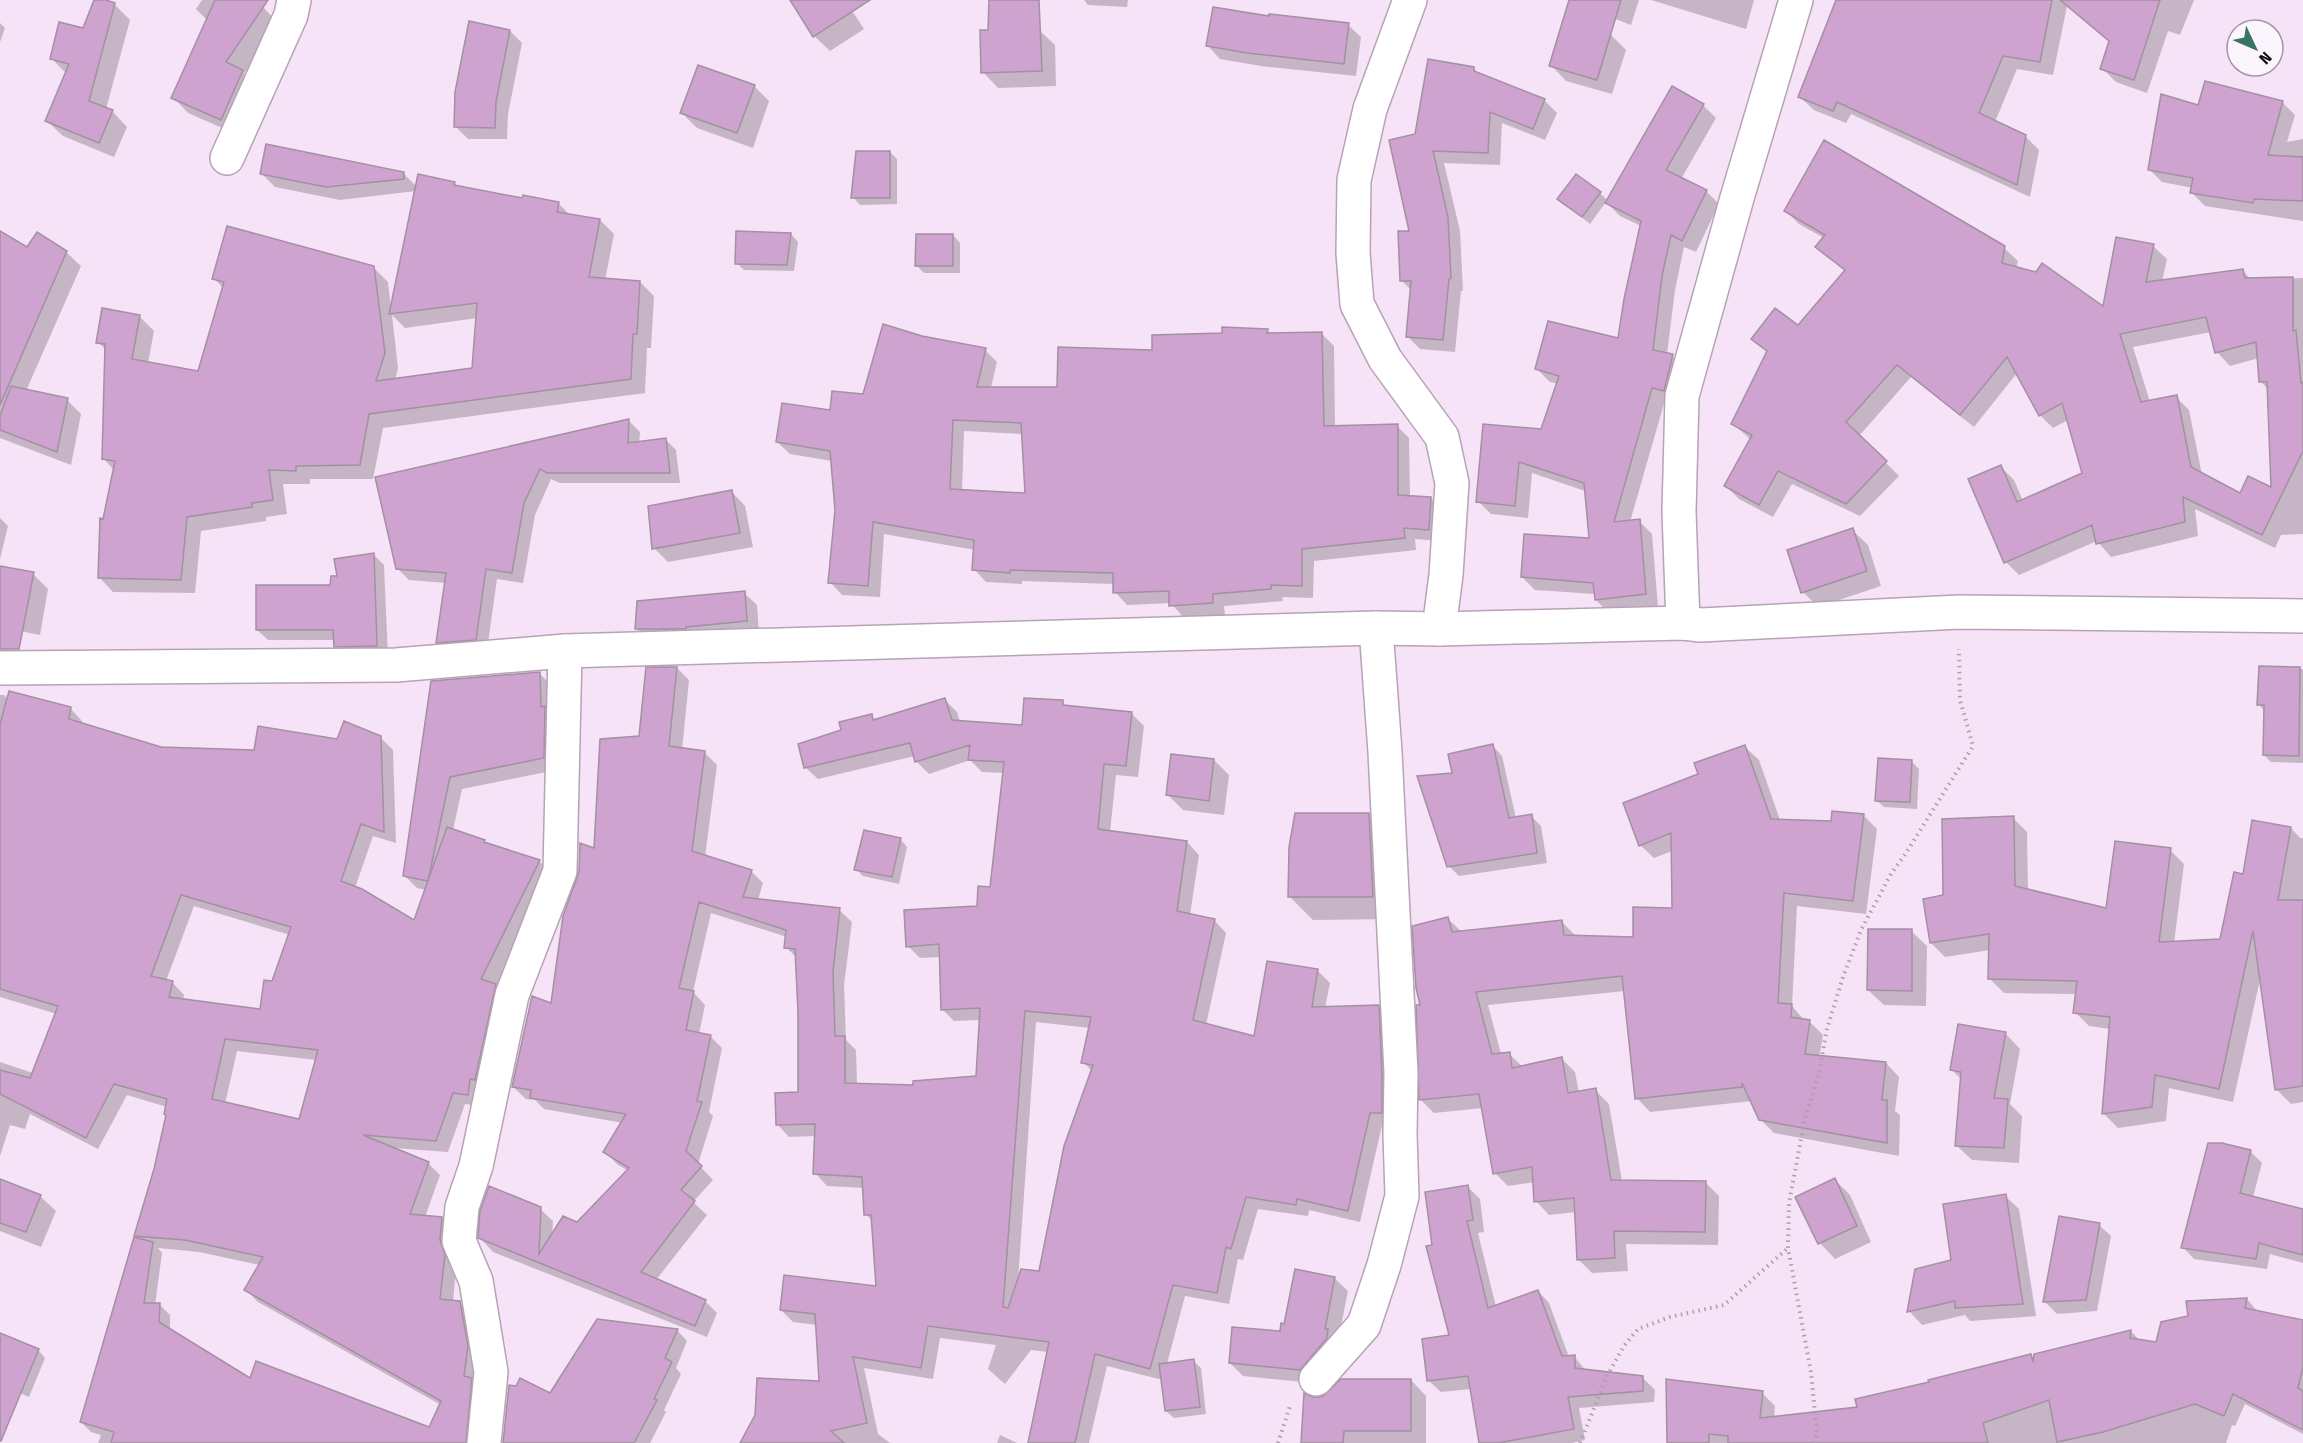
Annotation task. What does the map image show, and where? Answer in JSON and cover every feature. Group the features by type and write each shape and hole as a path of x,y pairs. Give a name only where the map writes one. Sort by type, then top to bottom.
{"street":[{"path":"226,158 291,15 294,0"},
{"path":"1410,0 1370,109 1365,129 1354,180 1353,254 1358,304 1385,358 1442,437 1445,448 1452,483 1446,575 1439,629"},
{"path":"1683,623 1679,512 1682,396 1737,198 1796,0"},
{"path":"0,668 396,665 565,651 1376,628 1439,629 1683,623 1712,625 1959,612 2303,616"},
{"path":"1316,1379 1364,1325 1384,1265 1402,1196 1401,1072 1385,752 1376,628"},
{"path":"484,1443 491,1372 476,1281 459,1241 462,1207 476,1166 512,995 560,871 565,651"}],"path":[{"path":"1814,1443 1817,1434 1812,1372 1788,1248 1789,1203 1805,1118 1818,1077 1827,1029 1861,930 1891,874 1973,746 1959,700 1959,612"},
{"path":"1580,1443 1606,1376 1624,1346 1638,1329 1670,1317 1724,1305 1788,1248"}],"building":[{"path":"94,0 115,3 89,101 113,110 99,143 45,121 69,64 50,59 59,22 83,28"},
{"path":"215,0 268,0 226,62 243,70 221,120 171,98"},
{"path":"790,0 870,0 813,37"},
{"path":"989,0 1039,0 1042,71 981,73 980,30 988,30"},
{"path":"1569,0 1621,0 1597,80 1549,66"},
{"path":"1836,0 2052,0 2040,62 2003,56 1979,113 2026,135 2017,185 1837,102 1833,111 1798,97"},
{"path":"2060,0 2160,0 2134,80 2100,69 2109,41"},
{"path":"1213,7 1269,16 1269,14 1349,23 1344,64 1206,46"},
{"path":"469,21 510,30 496,102 495,128 454,127 455,92"},
{"path":"1428,59 1474,67 1474,71 1545,99 1533,129 1490,112 1488,153 1433,151 1448,217 1451,278 1449,279 1443,340 1406,337 1411,281 1400,281 1398,231 1409,231 1389,140 1415,134"},
{"path":"698,65 755,85 737,133 680,113"},
{"path":"2205,81 2283,101 2268,155 2303,157 2303,201 2254,199 2253,203 2190,193 2193,178 2148,170 2161,94 2198,105"},
{"path":"1672,86 1704,104 1666,170 1707,190 1682,241 1671,235 1662,276 1653,350 1673,354 1664,391 1652,388 1614,522 1640,519 1646,594 1595,600 1593,583 1521,577 1524,534 1589,538 1584,483 1519,462 1515,506 1476,502 1483,424 1541,429 1559,376 1535,369 1548,321 1618,338 1641,221 1605,203"},
{"path":"1824,140 2005,246 2002,263 2036,272 2042,263 2103,306 2116,237 2154,244 2146,282 2243,269 2245,278 2293,277 2293,331 2296,330 2301,383 2303,382 2303,451 2262,535 2183,497 2185,522 2096,544 2092,525 2004,563 1968,479 2001,465 2017,502 2082,473 2062,403 2039,416 2007,357 1960,415 1897,365 1846,422 1887,461 1846,504 1778,471 1759,505 1724,486 1752,435 1731,424 1767,351 1751,339 1775,308 1798,325 1845,270 1815,247 1825,235 1784,211","holes":["2206,317 2215,353 2256,342 2259,382 2267,382 2271,487 2248,476 2240,493 2191,467 2177,395 2141,402 2120,334"]},
{"path":"266,144 404,172 404,179 326,187 260,174"},
{"path":"856,151 890,151 890,198 851,198"},
{"path":"418,174 455,182 454,185 522,198 523,195 559,202 557,212 600,219 589,277 640,281 637,334 633,334 631,379 369,414 360,465 296,466 296,471 269,470 273,500 252,503 252,507 187,517 181,580 98,578 100,518 103,519 115,461 102,459 105,344 96,343 102,308 140,315 132,359 198,371 224,282 212,279 227,226 374,266 385,353 376,381 472,368 477,303 389,314"},
{"path":"1576,174 1601,192 1582,217 1557,199"},
{"path":"0,231 27,247 37,232 67,251 0,405"},
{"path":"736,231 791,233 787,265 735,264"},
{"path":"916,234 953,234 953,266 915,266"},
{"path":"883,324 922,336 986,348 977,387 1057,387 1058,347 1152,350 1152,335 1222,333 1222,327 1268,329 1267,333 1322,332 1324,426 1398,424 1398,495 1431,497 1429,530 1404,528 1405,538 1302,549 1302,586 1271,585 1271,589 1213,594 1213,603 1169,606 1169,591 1113,593 1113,573 1010,570 1010,573 972,570 974,540 873,522 868,586 828,583 835,510 830,451 776,442 782,403 830,410 832,391 863,394","holes":["953,420 1021,423 1025,493 950,489"]},
{"path":"11,386 68,398 57,452 0,430 0,416"},
{"path":"629,419 628,443 666,438 670,473 547,473 540,469 524,503 512,573 486,569 476,640 436,643 446,573 396,569 375,477"},
{"path":"732,490 740,533 652,549 648,506"},
{"path":"1853,528 1867,571 1801,593 1787,550"},
{"path":"374,553 377,646 334,647 333,630 256,630 256,585 330,585 331,576 337,576 334,559"},
{"path":"0,566 34,572 19,649 0,649"},
{"path":"745,591 747,621 686,627 686,629 635,629 637,601"},
{"path":"2259,666 2300,667 2299,756 2263,755 2264,705 2257,705"},
{"path":"646,667 677,667 669,746 705,751 692,851 752,870 743,897 840,908 833,972 835,1036 845,1036 845,1083 913,1085 913,1081 976,1076 980,1008 941,1010 939,944 906,947 904,910 977,906 978,886 990,887 1004,762 968,760 970,745 915,762 910,743 804,768 798,744 841,730 839,722 872,714 873,720 945,698 952,720 1022,725 1024,698 1063,700 1063,705 1132,712 1126,766 1104,764 1098,829 1187,841 1177,911 1215,919 1193,1020 1254,1036 1267,961 1318,969 1312,1007 1379,1005 1382,1113 1370,1113 1348,1211 1297,1199 1296,1205 1246,1197 1231,1249 1226,1247 1217,1293 1173,1285 1150,1369 1095,1354 1075,1443 1028,1443 1049,1342 928,1326 921,1368 853,1357 867,1423 831,1431 844,1443 740,1443 755,1415 757,1378 819,1381 815,1314 780,1310 784,1275 876,1286 871,1215 864,1215 862,1177 813,1174 815,1124 776,1125 775,1093 798,1092 795,949 784,948 786,930 699,902 679,988 694,991 686,1030 711,1035 697,1101 702,1102 686,1151 702,1166 681,1190 695,1201 641,1272 706,1300 695,1326 478,1238 480,1211 489,1186 541,1207 539,1254 563,1216 577,1222 629,1168 603,1152 626,1114 530,1098 531,1090 512,1087 532,996 551,1003 563,916 579,872 580,843 594,848 600,739 639,736","holes":["1025,1011 1091,1017 1081,1063 1093,1065 1064,1146 1039,1271 1021,1269 1008,1308 1003,1307"]},
{"path":"540,672 541,707 545,706 544,758 450,777 428,881 403,876 431,681"},
{"path":"9,691 71,707 69,719 161,747 254,750 258,726 337,739 344,721 381,736 384,832 361,824 341,881 362,889 414,920 447,827 540,860 481,979 496,984 475,1080 470,1079 468,1095 453,1093 436,1141 363,1135 429,1162 410,1214 442,1217 440,1240 445,1255 440,1299 460,1301 468,1346 464,1376 472,1378 466,1443 111,1443 114,1432 80,1422 134,1237 153,1242 144,1303 160,1303 159,1322 250,1378 256,1361 429,1427 441,1401 244,1290 263,1257 185,1240 134,1236 154,1169 166,1115 164,1114 167,1099 114,1084 86,1138 0,1094 0,1070 30,1078 58,1006 0,989 0,724","holes":["181,895 291,927 272,981 264,980 260,1009 169,997 173,981 151,976","225,1039 318,1050 299,1119 212,1099"]},
{"path":"1493,744 1509,818 1532,814 1537,853 1447,867 1417,776 1452,773 1448,754"},
{"path":"1745,745 1771,819 1831,821 1832,811 1864,814 1853,901 1784,893 1778,1003 1792,1004 1791,1017 1810,1020 1805,1054 1886,1062 1882,1100 1887,1100 1887,1143 1759,1120 1742,1083 1742,1087 1635,1099 1622,976 1476,992 1492,1054 1510,1052 1512,1068 1562,1057 1568,1093 1596,1088 1611,1180 1706,1181 1705,1232 1614,1231 1615,1258 1577,1260 1574,1198 1534,1202 1532,1167 1493,1174 1479,1094 1419,1100 1416,1005 1420,1005 1416,988 1412,926 1448,917 1452,932 1562,920 1564,935 1633,937 1633,907 1672,908 1671,833 1639,846 1623,803 1698,774 1694,763"},
{"path":"1171,754 1214,759 1209,801 1166,795"},
{"path":"1878,758 1912,760 1910,802 1875,801"},
{"path":"1295,813 1369,813 1373,897 1288,897 1289,847"},
{"path":"2014,816 2015,886 2106,908 2115,841 2171,848 2159,942 2220,939 2234,872 2243,874 2252,820 2291,827 2278,900 2303,900 2303,1086 2275,1090 2253,931 2219,1089 2155,1075 2152,1107 2102,1114 2110,1017 2073,1013 2077,981 1988,979 1989,934 1930,943 1923,899 1943,895 1942,819"},
{"path":"864,830 901,838 892,877 854,870"},
{"path":"1868,929 1912,929 1912,991 1867,990"},
{"path":"1958,1024 2006,1032 1994,1098 2008,1099 2004,1148 1955,1146 1961,1072 1950,1070"},
{"path":"2208,1143 2222,1143 2251,1150 2240,1193 2303,1209 2303,1255 2259,1243 2256,1259 2181,1248"},
{"path":"1835,1178 1857,1226 1818,1244 1795,1197"},
{"path":"0,1179 41,1195 26,1232 0,1223"},
{"path":"1468,1185 1473,1220 1467,1221 1488,1308 1538,1290 1562,1356 1575,1355 1575,1368 1643,1376 1643,1391 1568,1397 1574,1429 1498,1443 1479,1443 1468,1376 1427,1381 1422,1339 1449,1335 1426,1246 1432,1245 1425,1192"},
{"path":"2006,1194 2023,1304 1955,1308 1955,1301 1907,1312 1915,1269 1951,1260 1943,1204"},
{"path":"2059,1216 2100,1223 2086,1300 2043,1302"},
{"path":"1295,1269 1335,1277 1325,1329 1328,1329 1327,1338 1300,1370 1229,1363 1232,1327 1280,1331 1281,1323 1284,1324"},
{"path":"2247,1298 2245,1308 2303,1320 2303,1367 2298,1388 2303,1391 2303,1430 2233,1394 2224,1416 2195,1404 2103,1432 2057,1442 2049,1400 1983,1423 1988,1443 1728,1443 1728,1436 1709,1434 1709,1443 1667,1443 1666,1379 1763,1391 1760,1418 1857,1407 1855,1399 1929,1382 1928,1380 2031,1354 2033,1362 2034,1354 2131,1330 2130,1338 2156,1342 2161,1322 2188,1316 2186,1301"},
{"path":"597,1319 678,1329 665,1358 672,1362 654,1399 657,1400 634,1443 503,1443 509,1385 516,1386 520,1378 550,1393"},
{"path":"0,1333 39,1349 1,1441 0,1441"},
{"path":"1194,1359 1200,1407 1165,1411 1159,1364"},
{"path":"1341,1379 1411,1379 1411,1431 1344,1431 1343,1443 1301,1443 1304,1393 1313,1397 1322,1397"}]}
